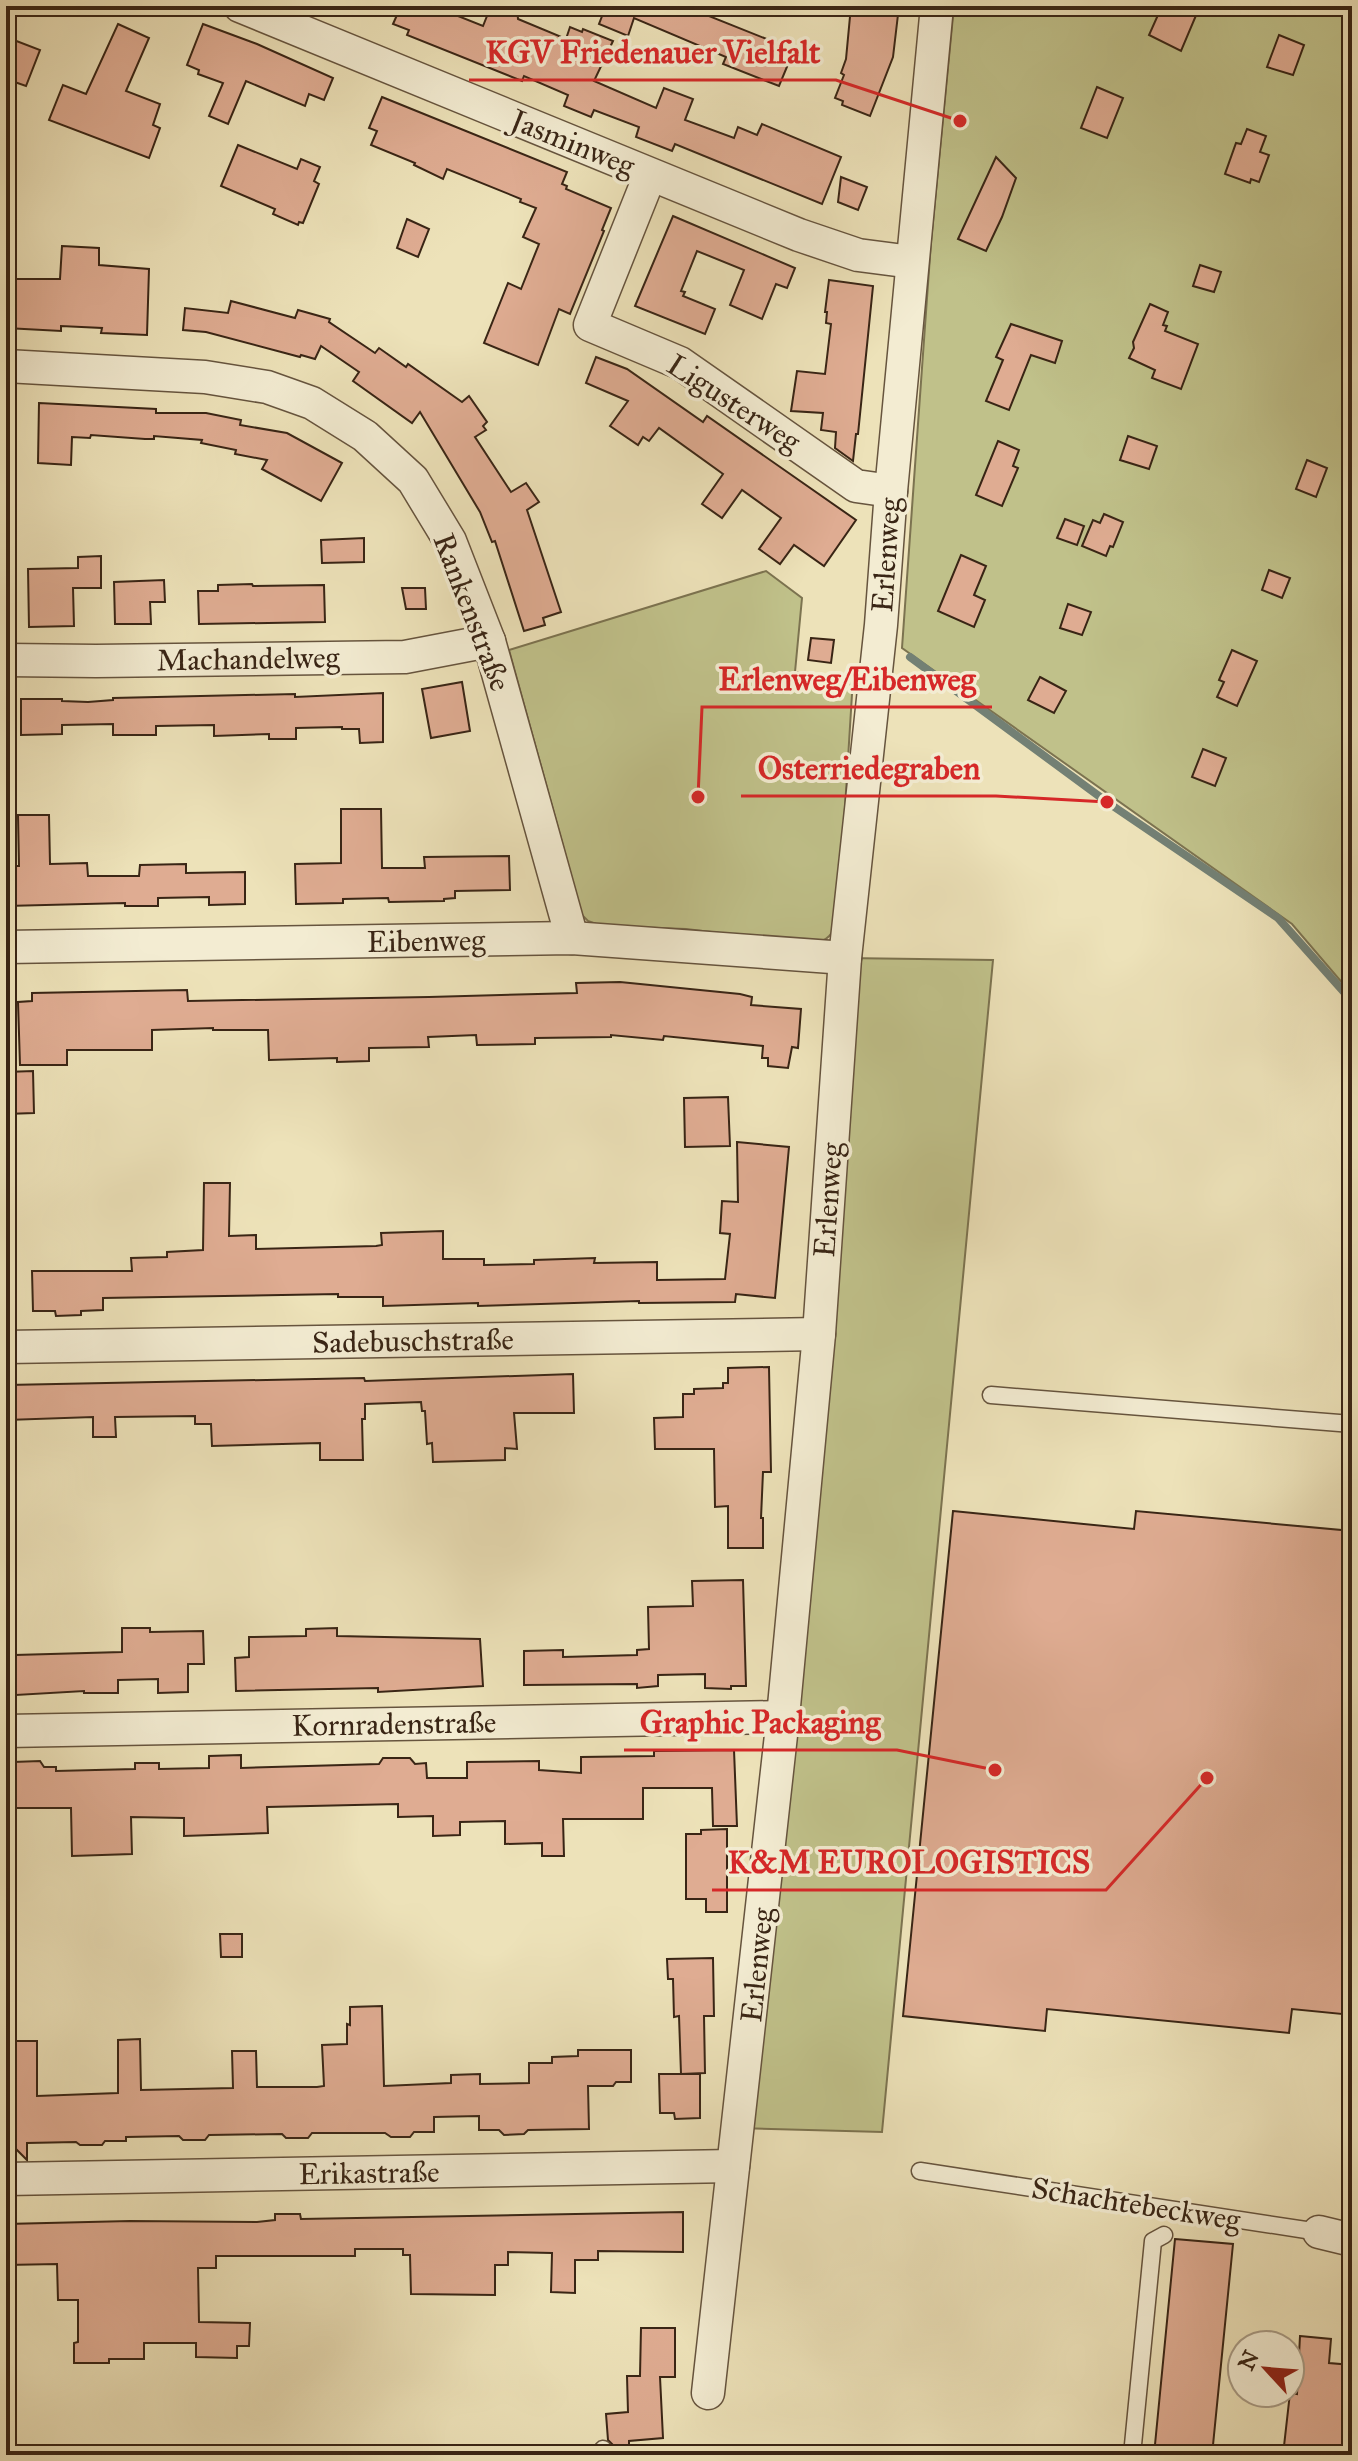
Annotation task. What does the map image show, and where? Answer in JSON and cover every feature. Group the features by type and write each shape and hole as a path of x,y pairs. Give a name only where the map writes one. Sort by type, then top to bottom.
{"street":[{"name":"Jasminweg","path":"240,6 799,235 858,255 912,262"},
{"name":"Erlenweg","path":"708,2393 783,1717 819,1334 845,958 881,625 937,6"},
{"name":"Ligusterweg","path":"650,175 590,325 680,363 856,486 891,491"},
{"name":"Rankenstraße","path":"6,366 205,377 267,387 312,403 365,436 413,480 450,541 489,641 572,938"},
{"name":"Machandelweg","path":"6,660 405,657 489,641"},
{"name":"Eibenweg","path":"6,947 572,938 845,958"},
{"name":"Sadebuschstraße","path":"6,1347 819,1334"},
{"name":"Kornradenstraße","path":"6,1731 783,1717"},
{"name":"Erikastraße","path":"6,2179 733,2166"},
{"name":"Schachtebeckweg","path":"1319,2232 1352,2240"}],"lane":[{"path":"991,1395 1352,1424"},
{"name":"Schachtebeckweg","path":"920,2171 1319,2232"},
{"path":"1132,2455 1153,2241 1164,2235"}],"green space":[{"path":"954,6 1352,6 1350,992 1292,924 902,648 931,242"},
{"path":"766,571 802,598 795,672 853,678 836,926 826,939 814,944 686,929 602,926 588,921 582,915 509,650"},
{"path":"845,958 993,960 882,2132 738,2128"}],"building":[{"path":"401,6 433,6 483,26 491,6 517,6 518,19 566,39 570,27 613,41 594,81 656,108 664,88 693,99 685,120 734,138 738,127 757,135 762,124 841,157 822,204 675,144 672,151 636,137 639,127 594,110 591,117 564,106 568,95 524,76 522,81 407,35 409,30 393,24"},
{"path":"606,6 684,6 794,50 779,86 723,64 726,57 634,18 628,36 599,24"},
{"path":"851,6 899,6 893,57 870,116 842,105 843,101 835,98 844,75 841,73 846,59"},
{"path":"1162,6 1200,6 1181,51 1149,35"},
{"path":"118,24 149,38 126,91 160,104 153,125 160,128 149,158 49,120 63,85 86,94"},
{"path":"203,24 333,78 324,100 309,94 305,106 246,81 228,124 209,116 223,83 198,74 199,70 187,65"},
{"path":"1279,35 1304,45 1293,75 1267,67"},
{"path":"6,37 40,50 26,86 6,79"},
{"path":"1097,87 1123,98 1107,138 1081,128"},
{"path":"382,97 567,172 562,184 567,186 566,189 611,208 570,314 559,309 538,365 484,343 508,283 521,289 539,244 523,237 536,208 447,169 443,179 415,163 371,145 377,131 369,128"},
{"path":"1247,129 1266,136 1260,152 1269,155 1259,182 1251,179 1250,183 1225,174 1236,143 1241,144"},
{"path":"238,145 297,169 301,159 320,167 314,181 319,184 303,223 299,222 298,225 273,214 275,209 221,186"},
{"path":"996,157 1016,178 986,251 958,239"},
{"path":"841,177 867,187 858,210 838,202"},
{"path":"673,216 795,268 787,288 776,284 762,319 730,305 744,270 697,251 681,291 685,292 683,296 715,309 705,334 635,306"},
{"path":"407,219 429,229 418,257 397,248"},
{"path":"62,246 99,248 99,265 149,269 147,335 101,333 102,328 61,326 61,331 6,328 7,279 60,279"},
{"path":"1200,265 1221,272 1214,292 1193,286"},
{"path":"829,280 873,286 853,461 835,448 836,432 821,430 823,413 791,411 797,371 825,374 831,324 826,323 825,312"},
{"path":"231,301 295,318 298,310 330,319 329,322 375,353 379,348 406,367 408,364 462,402 469,396 487,422 483,426 486,430 475,437 511,492 526,483 539,502 527,510 561,612 543,618 545,625 524,631 495,541 492,542 480,512 420,412 412,423 353,381 359,372 321,346 315,359 206,332 183,330 185,308 228,313"},
{"path":"1150,304 1168,312 1163,325 1167,326 1165,331 1198,344 1181,389 1152,378 1155,370 1129,358"},
{"path":"1011,324 1062,341 1055,363 1031,355 1009,410 986,401 1003,360 996,357"},
{"path":"596,357 627,369 703,422 707,416 856,520 824,566 794,545 780,564 759,549 781,518 742,490 722,518 702,504 723,474 659,428 649,441 643,437 638,445 610,426 628,401 586,383"},
{"path":"39,403 156,409 156,413 206,413 241,420 240,425 287,433 342,463 321,501 262,469 267,460 235,454 236,450 201,443 202,440 154,436 154,439 91,435 90,438 72,437 71,465 38,463"},
{"path":"1128,436 1157,446 1149,469 1120,460"},
{"path":"998,441 1019,450 1013,466 1018,468 1002,506 976,495"},
{"path":"1307,460 1327,468 1316,497 1296,489"},
{"path":"1104,514 1123,522 1106,556 1082,546 1093,520 1100,523"},
{"path":"1065,519 1084,526 1077,545 1057,538"},
{"path":"364,538 364,562 322,563 321,540"},
{"path":"961,555 986,566 974,595 985,600 974,627 938,611"},
{"path":"101,556 101,588 73,588 74,626 29,627 28,569 78,568 78,557"},
{"path":"1269,570 1290,578 1282,598 1262,590"},
{"path":"164,580 165,602 150,602 151,624 115,624 114,582"},
{"path":"218,585 324,585 325,622 199,624 198,591 218,591"},
{"path":"402,588 425,588 426,609 406,609"},
{"path":"1068,604 1091,612 1082,635 1060,628"},
{"path":"811,638 834,640 831,663 808,660"},
{"path":"1232,650 1257,661 1237,706 1217,697 1224,682 1219,680"},
{"path":"1040,677 1066,691 1054,713 1028,700"},
{"path":"462,682 470,731 431,738 422,689"},
{"path":"383,693 383,742 360,743 359,729 342,727 296,728 296,739 269,739 269,734 214,736 214,725 156,726 156,735 113,735 113,724 62,725 62,734 21,735 21,699 88,702 113,698"},
{"path":"1203,749 1226,758 1215,786 1192,777"},
{"path":"341,809 381,809 382,868 425,868 424,857 509,856 510,890 455,891 455,898 444,901 389,902 388,898 296,904 295,864 341,863"},
{"path":"18,815 49,815 50,864 87,863 88,876 139,876 140,865 186,864 186,873 245,872 245,904 209,905 209,897 158,898 158,906 125,906 125,903 6,906 6,866 19,866"},
{"path":"620,982 740,994 752,997 751,1005 801,1009 798,1048 792,1047 788,1068 768,1066 768,1058 762,1058 763,1046 664,1036 663,1040 611,1035 535,1038 535,1044 477,1045 476,1035 428,1037 429,1047 369,1048 369,1061 337,1062 337,1058 269,1060 268,1030 213,1028 152,1030 152,1050 67,1050 67,1065 20,1065 18,1002 32,1001 32,993 187,990 188,1001 429,997 577,993 576,983"},
{"path":"33,1071 34,1113 6,1114 6,1072"},
{"path":"728,1097 730,1146 685,1147 684,1098"},
{"path":"737,1142 789,1147 775,1298 736,1294 735,1302 383,1306 383,1297 338,1297 338,1294 103,1298 103,1310 81,1311 81,1315 56,1316 55,1311 33,1311 32,1271 132,1271 131,1258 167,1257 167,1252 203,1250 204,1183 230,1183 229,1236 256,1235 256,1249 376,1246 382,1245 381,1233 443,1231 443,1259 484,1259 484,1265 595,1258 594,1263 657,1262 657,1280 725,1279 730,1234 720,1233 722,1201 738,1202"},
{"path":"769,1367 771,1472 763,1472 763,1548 728,1548 728,1506 715,1507 714,1449 655,1449 654,1418 683,1417 683,1394 694,1394 694,1389 723,1388 723,1383 728,1383 728,1368"},
{"path":"573,1374 574,1413 514,1413 517,1449 505,1448 505,1460 433,1462 432,1443 427,1444 425,1411 422,1411 421,1402 365,1404 365,1419 362,1419 363,1460 320,1460 320,1443 212,1446 211,1424 195,1424 195,1416 115,1417 116,1437 93,1437 93,1417 7,1420 7,1385 364,1378 365,1381"},
{"path":"953,1511 1134,1529 1136,1511 1352,1531 1352,2015 1292,2009 1289,2033 1047,2009 1045,2031 903,2016"},
{"path":"743,1580 746,1686 705,1688 705,1674 658,1675 658,1686 637,1688 637,1684 524,1685 524,1651 563,1650 563,1657 637,1655 637,1650 649,1649 648,1607 693,1606 692,1581"},
{"path":"122,1628 150,1628 150,1632 203,1631 204,1664 188,1664 188,1692 158,1693 158,1679 118,1680 118,1693 84,1691 16,1695 16,1691 10,1691 10,1666 15,1666 15,1655 122,1652"},
{"path":"337,1628 337,1636 480,1639 483,1686 378,1692 378,1688 236,1691 235,1658 249,1657 249,1637 306,1636 306,1629"},
{"path":"734,1750 737,1826 713,1826 712,1788 643,1788 643,1819 563,1819 564,1856 542,1856 542,1843 505,1844 505,1821 460,1822 460,1835 433,1836 433,1816 398,1817 398,1804 267,1807 268,1833 184,1836 184,1818 131,1817 132,1854 72,1856 71,1808 6,1808 6,1771 13,1762 40,1761 44,1767 56,1767 56,1771 135,1769 135,1763 159,1763 159,1769 209,1768 209,1756 241,1755 241,1768 379,1764 383,1758 410,1758 415,1764 426,1763 427,1778 467,1778 467,1762 539,1761 539,1770 581,1773 581,1757 654,1756 654,1751"},
{"path":"727,1829 727,1912 706,1912 706,1899 686,1899 686,1834"},
{"path":"220,1934 242,1934 242,1957 221,1957"},
{"path":"713,1958 714,2016 704,2016 705,2073 681,2074 679,2016 674,2017 673,1979 668,1979 667,1959"},
{"path":"382,2006 384,2086 451,2083 451,2075 480,2074 480,2084 529,2083 529,2063 552,2063 552,2057 578,2056 578,2050 631,2050 631,2082 588,2086 589,2129 528,2130 524,2134 504,2135 499,2130 479,2130 479,2116 434,2117 434,2132 414,2132 410,2137 391,2137 385,2133 312,2133 308,2138 286,2138 282,2134 209,2135 205,2140 183,2140 179,2136 126,2137 126,2141 105,2141 102,2145 27,2143 27,2160 6,2139 6,2103 13,2103 12,2041 37,2041 37,2096 118,2093 118,2040 140,2039 141,2090 233,2088 232,2051 256,2051 257,2087 317,2087 324,2086 322,2045 347,2044 350,2007"},
{"path":"659,2074 700,2074 700,2118 675,2119 674,2113 660,2113"},
{"path":"683,2212 683,2252 598,2251 598,2260 575,2260 575,2293 551,2292 552,2253 508,2252 508,2265 495,2265 495,2295 411,2294 410,2255 403,2255 403,2249 355,2249 355,2256 216,2256 216,2268 198,2268 199,2322 250,2323 249,2346 237,2346 237,2358 196,2357 196,2343 144,2343 144,2359 74,2363 74,2343 78,2342 78,2300 58,2300 57,2264 6,2265 6,2224 257,2222 275,2220 275,2214 300,2214 301,2219"},
{"path":"1175,2239 1233,2244 1212,2455 1154,2455"},
{"path":"641,2328 675,2328 675,2377 660,2377 663,2438 629,2441 629,2455 612,2455 614,2446 608,2440 606,2414 628,2412 627,2376 640,2376"},
{"path":"1306,2337 1331,2339 1329,2363 1352,2365 1352,2455 1283,2455 1288,2409 1306,2409"}],"waterway":[{"path":"910,657 1107,802 1278,918 1352,1001"}],"place":[{"name":"KGV Friedenauer Vielfalt","path":"960,121"},
{"name":"Erlenweg/Eibenweg","path":"698,797"},
{"name":"Osterriedegraben","path":"1107,802"},
{"name":"Graphic Packaging","path":"995,1770"},
{"name":"K&M EUROLOGISTICS","path":"1207,1778"}]}
